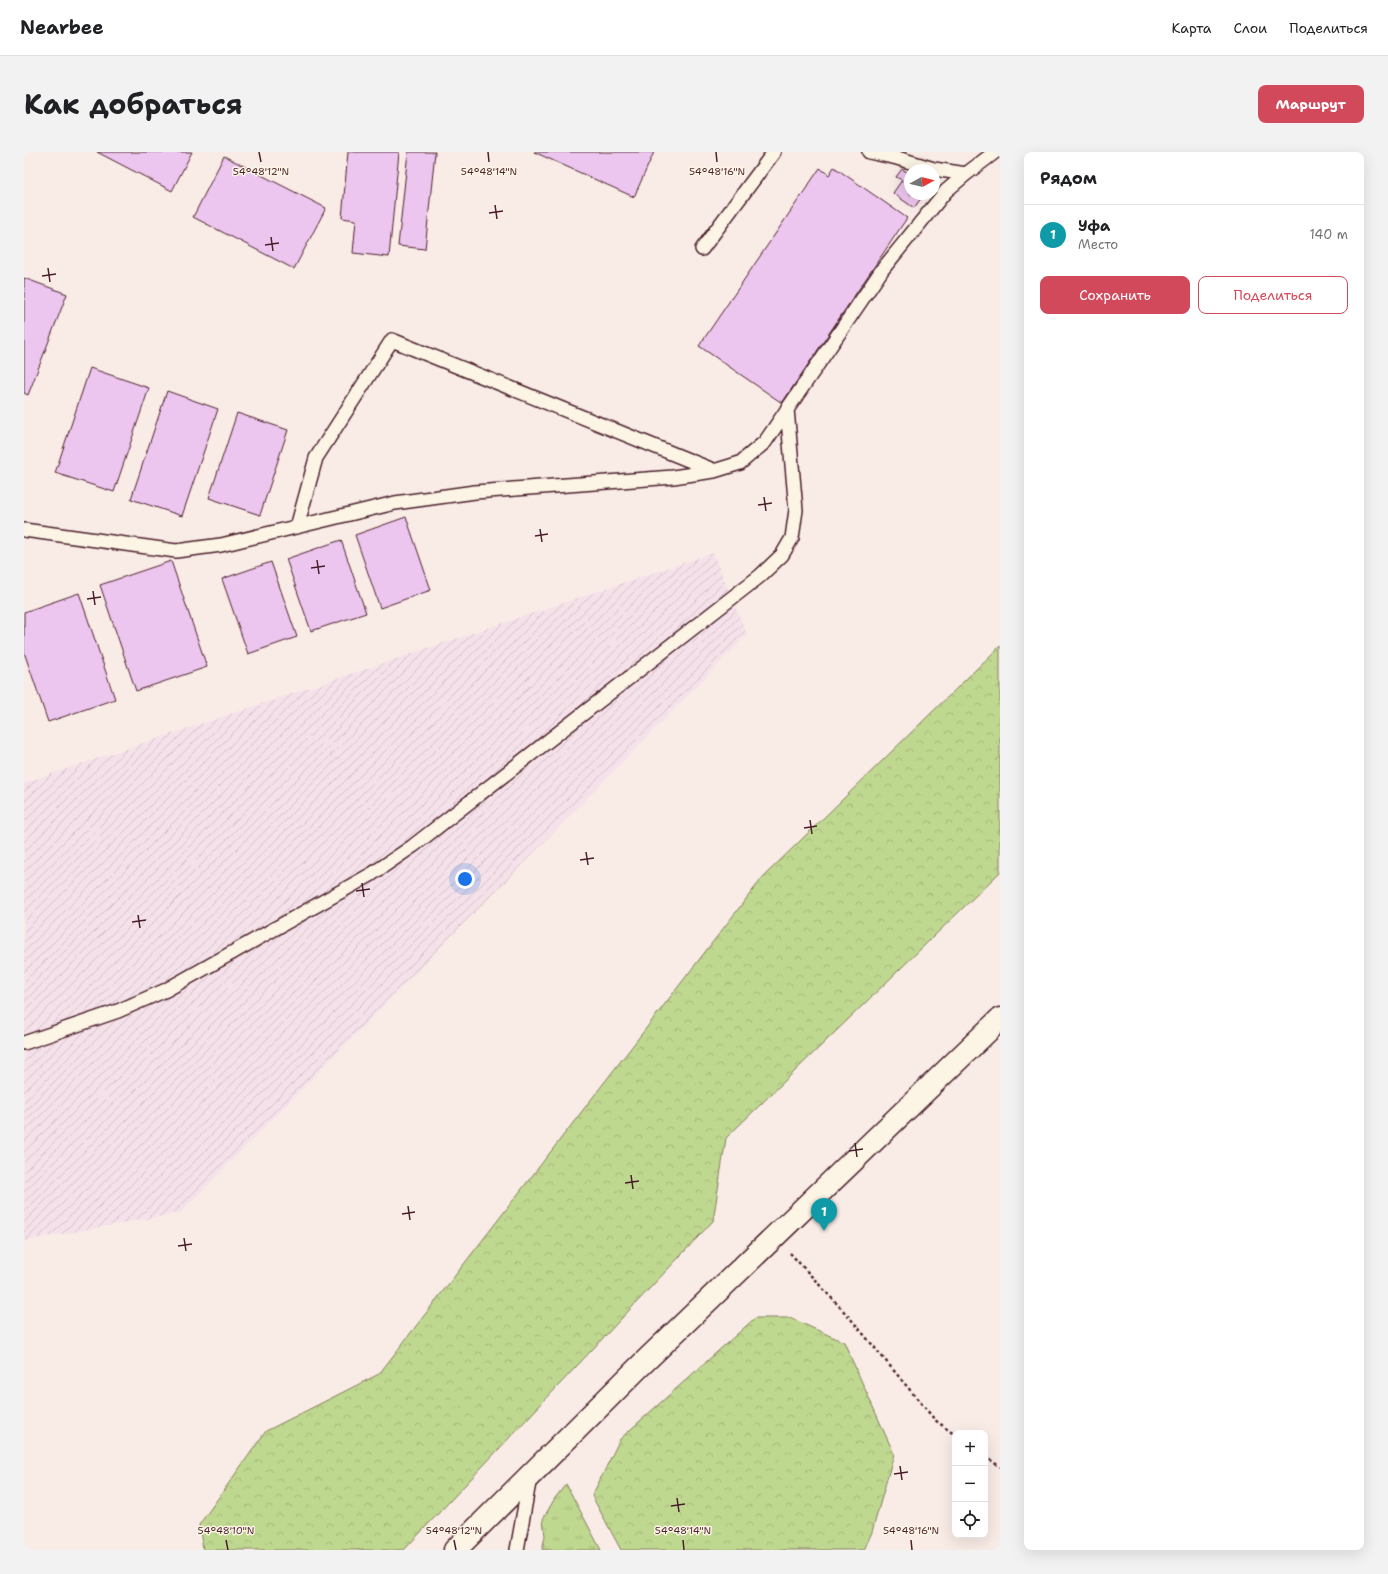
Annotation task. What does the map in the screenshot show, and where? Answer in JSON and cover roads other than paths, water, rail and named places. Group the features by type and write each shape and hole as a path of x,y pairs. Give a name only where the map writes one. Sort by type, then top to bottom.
{"main road":[{"path":"455,1550 531,1473 768,1242 1000,1019"}],"lane":[{"path":"702,249 774,152"},
{"path":"869,152 898,158 934,169 966,174"},
{"path":"24,530 176,551 221,545 395,503 475,492 673,477 714,471 740,463 765,442 882,270 946,191 995,152"},
{"path":"297,527 316,458 392,340 714,471"},
{"path":"24,1043 118,1011 166,990 372,874 413,846 760,576 782,555 792,538 796,510 787,409"},
{"path":"517,1550 531,1473"}],"place":[{"name":"Уфа","path":"824,1231"}]}
